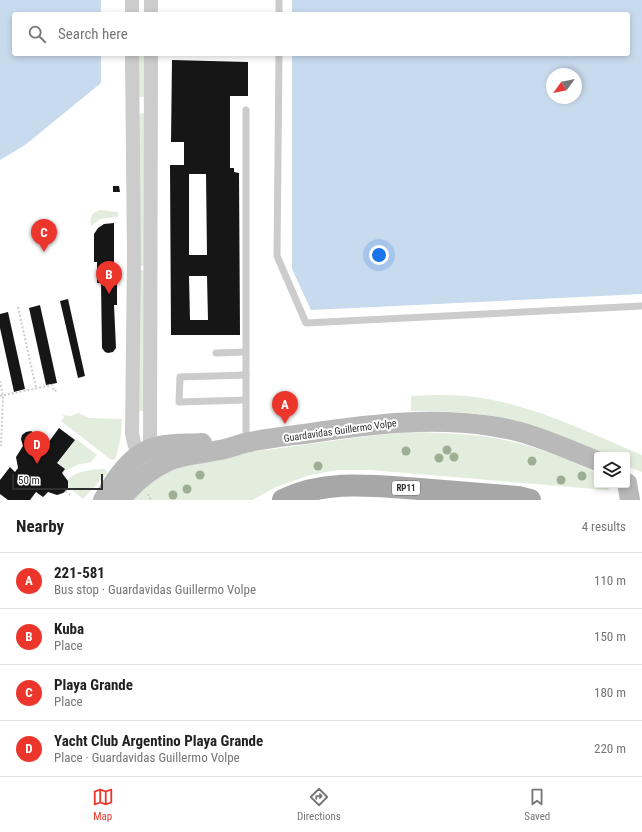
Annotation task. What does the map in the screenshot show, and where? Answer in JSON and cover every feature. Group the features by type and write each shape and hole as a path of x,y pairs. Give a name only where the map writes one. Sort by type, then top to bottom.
{"main road":[{"name":"Guardavidas Guillermo Volpe","path":"120,500 138,480 152,470 171,460 181,457 220,450 246,443 392,422 440,421 469,423 514,430 557,444 594,460"},
{"name":"Guardavidas Guillermo Volpe","path":"144,451 160,445 246,443"},
{"path":"104,500 127,465 144,451"},
{"path":"630,473 642,476"},
{"name":"RP11","path":"283,500 311,490 326,487 359,485 518,496 530,500"},
{"path":"628,488 630,500"},
{"name":"RP11","path":"328,500 360,498 391,500"}],"street":[{"path":"132,0 132,12"},
{"path":"151,0 151,12"},
{"path":"132,56 134,256 132,433 144,451 152,470"},
{"path":"144,451 151,56"}],"lane":[{"path":"279,0 279,12"},
{"path":"279,56 277,256 306,323 642,306"},
{"path":"246,110 246,443"},
{"path":"216,353 246,352"},
{"path":"246,375 180,377 179,402 246,400"}],"path":[{"path":"18,307 36,388"},
{"path":"0,380 3,396 1,446 0,445"},
{"path":"0,396 52,385 54,391 57,390"}],"green space":[{"path":"139,56 145,56 145,97 139,97"},
{"path":"139,114 145,114 145,264 142,266 139,265"},
{"path":"100,210 118,212 118,217 100,219 91,226 90,220 92,216 95,212"},
{"path":"139,271 145,271 145,411 138,411"},
{"path":"449,395 475,397 518,406 540,413 642,455 642,472 630,467 630,452 594,452 518,422 493,416 461,412 411,411 411,396"},
{"path":"78,413 90,418 122,419 121,435 116,458 113,460 110,459 61,421 64,417 62,415 71,416"},
{"path":"410,432 454,434 499,439 537,448 573,462 594,472 594,488 609,489 607,490 370,470 338,470 310,475 276,487 252,500 128,500 157,478 173,470 208,458 368,436"},
{"path":"76,439 97,455 91,462 77,465 62,473 65,469 58,463"},
{"path":"104,469 107,473 83,499 67,486 67,480 75,474 84,471"}],"water":[{"path":"0,0 101,0 101,12 12,12 12,56 101,56 101,83 25,145 0,160"},
{"path":"292,0 642,0 642,294 311,310 292,269 292,56 630,56 630,12 292,12"}],"building":[{"path":"172,60 248,62 248,96 230,96 230,168 234,168 234,172 239,173 240,335 171,335 170,165 184,165 184,142 171,142","holes":["189,174 206,174 207,255 189,255","189,276 207,276 208,320 190,320"]},
{"path":"113,186 119,186 120,192 113,192"},
{"path":"114,223 114,273 117,273 117,305 114,305 116,348 113,352 108,353 102,348 101,283 97,283 97,262 94,262 94,234 98,228 104,224"},
{"path":"68,299 85,376 78,378 60,301"},
{"path":"40,305 57,383 46,385 29,308"},
{"path":"8,312 25,389 14,392 0,328 0,314"},
{"path":"59,428 75,440 57,463 65,469 62,473 68,481 68,488 66,491 57,495 48,492 43,497 36,492 30,500 8,500 0,494 0,480 10,467 15,472 18,468 16,457 23,446 21,439 22,435 31,431 48,443"}],"place":[{"name":"Playa Grande","path":"44,252"},
{"name":"Kuba","path":"109,294"},
{"name":"221-581","path":"285,424"},
{"name":"Yacht Club Argentino Playa Grande","path":"37,464"}]}
